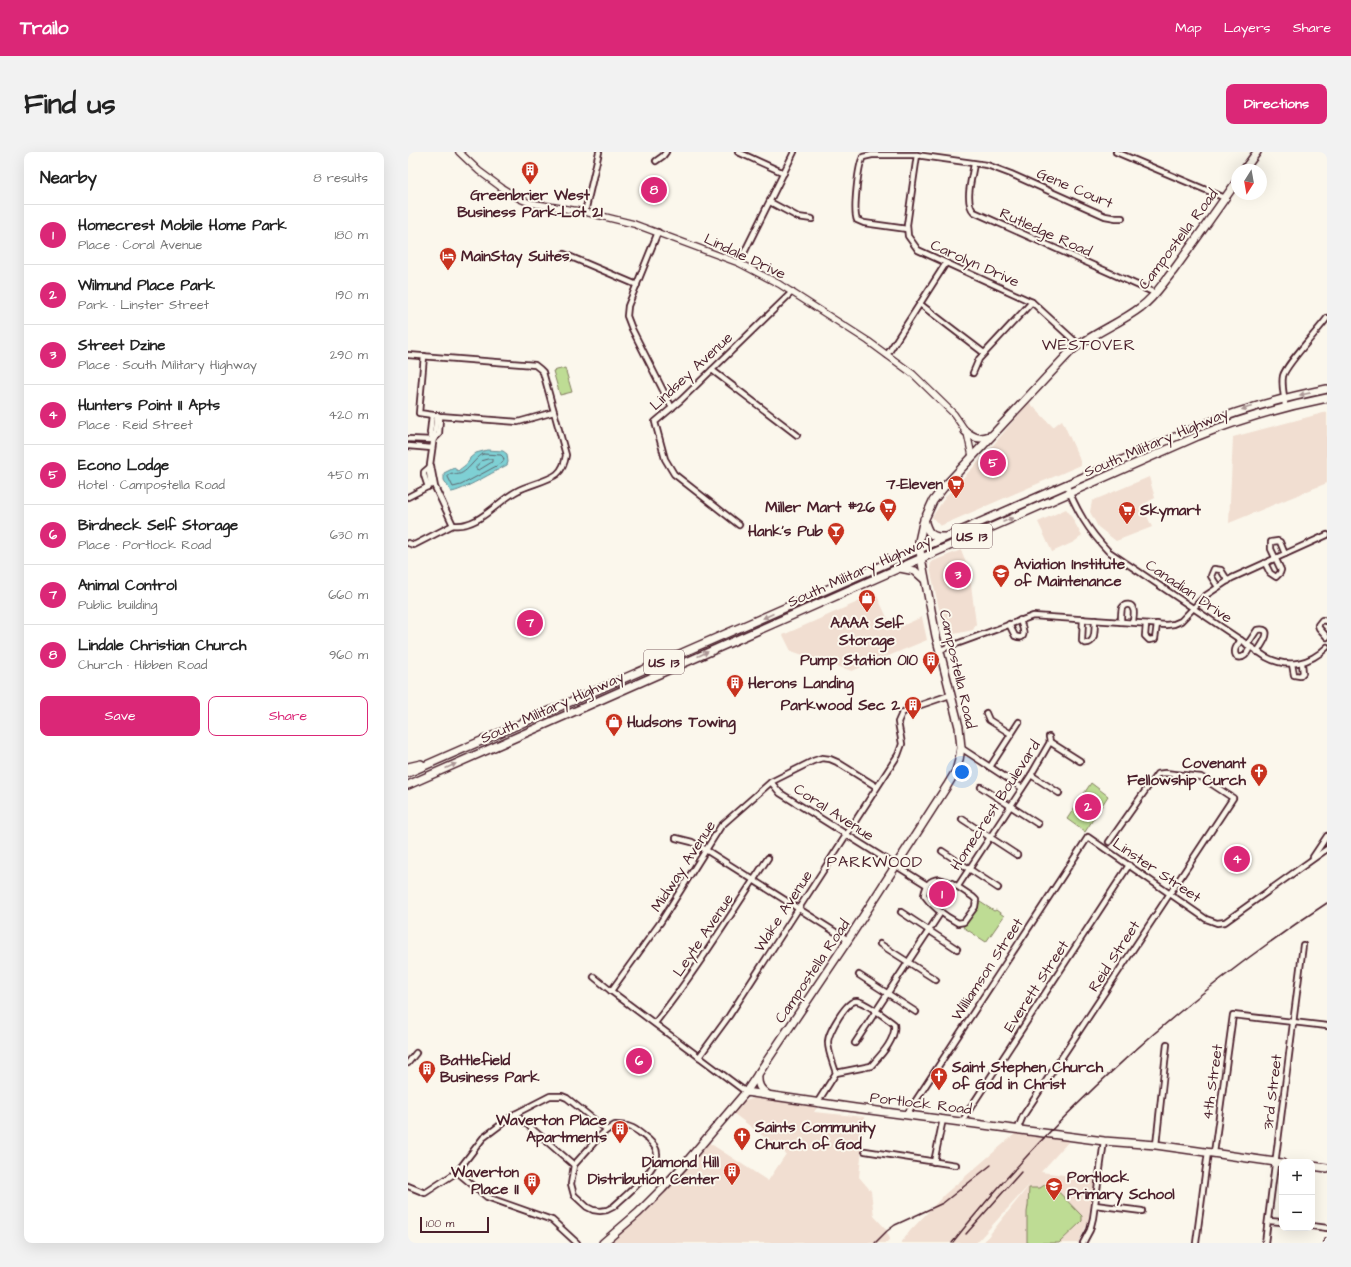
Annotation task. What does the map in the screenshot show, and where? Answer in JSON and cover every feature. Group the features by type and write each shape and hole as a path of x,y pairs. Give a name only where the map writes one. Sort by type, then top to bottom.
{"main road":[{"path":"1248,164 1255,152"},
{"name":"Campostella Road","path":"603,1243 638,1213 662,1189 746,1092 848,940 953,776 960,760 961,748 959,727 933,625 919,549 920,533 932,501 1063,358 1098,332 1141,307 1155,293 1183,258 1231,190"},
{"name":"South Military Highway","path":"408,773 1218,418 1258,405 1327,389"},
{"name":"South Military Highway","path":"408,785 1223,426 1285,407 1327,398"},
{"path":"965,431 978,439 990,436"},
{"path":"924,519 929,534 935,537 946,537"},
{"path":"898,568 915,571 924,579"},
{"path":"408,767 449,755"},
{"path":"408,789 416,782"},
{"path":"758,1073 760,1087 769,1095"},
{"name":"Portlock Road","path":"746,1092 1018,1128 1104,1141 1156,1145 1279,1162"},
{"path":"1315,1166 1327,1168"}],"street":[{"name":"Lindale Drive","path":"459,152 479,171 520,199 546,206 585,212 634,224 739,263 769,278 887,355 913,374 954,414 965,431 972,456"},
{"path":"585,212 599,152"},
{"path":"656,161 666,152"},
{"path":"738,152 784,173"},
{"path":"739,263 794,152"},
{"path":"1116,152 1225,198"},
{"name":"Gene Court","path":"907,229 864,223 857,220 855,213 861,162 863,157 869,155 917,155 997,168 1105,216 1122,218"},
{"path":"907,229 917,155"},
{"name":"Rutledge Road","path":"974,164 969,200 970,207 974,212 1155,293"},
{"path":"770,202 798,217 812,219"},
{"name":"Carolyn Drive","path":"907,229 910,238 918,250 1032,302 1079,345"},
{"path":"658,232 628,306 627,316 632,329 672,408"},
{"path":"564,254 637,285"},
{"path":"887,355 946,263"},
{"name":"Lindsey Avenue","path":"739,525 677,477 669,467 654,424 656,420 672,408 792,292"},
{"path":"973,373 976,365 984,353 1032,302"},
{"path":"920,304 984,353"},
{"path":"1285,407 1283,378 1286,369 1327,318"},
{"path":"408,355 535,365 540,368 543,372 566,456 564,463 557,474 515,492 481,517 464,525 453,525 414,545 408,543"},
{"path":"424,356 419,413 518,422 554,412"},
{"path":"712,370 797,435"},
{"path":"431,485 433,440 430,433 432,415"},
{"path":"408,439 433,440 439,434 439,416"},
{"path":"408,446 432,448"},
{"path":"431,466 424,472 424,475 453,525"},
{"name":"Canadian Drive","path":"1066,484 1083,520 1108,550 1257,652 1279,663 1292,664 1302,663 1314,658 1327,647"},
{"path":"408,497 431,485"},
{"path":"940,650 1033,616 1146,624 1174,624 1182,620 1204,596 1228,580 1326,536 1327,542"},
{"path":"1265,563 1272,576 1279,576 1281,570 1270,546 1271,542 1280,542 1285,554"},
{"path":"1218,587 1211,576 1214,570 1221,570 1228,580"},
{"path":"1121,622 1122,608 1128,605 1132,606 1134,609 1133,622"},
{"path":"1083,619 1082,641 1087,644 1091,643 1093,640 1095,620"},
{"path":"1009,624 1015,636 1018,638 1022,637 1024,630 1020,620"},
{"path":"1327,621 1322,620 1318,625 1327,636"},
{"path":"1146,624 1145,636 1149,640 1155,638 1157,624"},
{"path":"1241,640 1234,651 1234,654 1241,658 1244,656 1257,630 1265,630 1267,634 1266,638 1257,652"},
{"path":"1292,664 1294,675 1300,676 1304,672 1302,663"},
{"name":"Wake Avenue","path":"699,1057 729,1016 799,910 900,750 902,739 898,722 902,713 909,709 950,695"},
{"path":"986,713 989,720 1011,734"},
{"path":"990,767 1018,722"},
{"name":"Homecrest Boulevard","path":"958,886 1031,775 1050,740 1080,761"},
{"path":"961,748 1022,788"},
{"name":"Midway Avenue","path":"611,991 660,923 721,826 771,782 813,760 822,758 837,762 877,787"},
{"name":"Reid Street","path":"1018,1128 1023,1116 1233,798 1201,777 1166,773 1157,774 1110,842"},
{"path":"1031,775 1059,793"},
{"name":"Coral Avenue","path":"771,782 780,793 927,886"},
{"path":"981,787 1038,824"},
{"path":"962,819 1018,855"},
{"path":"1310,860 1327,836"},
{"name":"Linster Street","path":"1088,837 1217,923 1225,922 1310,860"},
{"name":"Williamson Street","path":"907,1114 1088,837"},
{"path":"676,838 692,842 706,850 848,940"},
{"path":"1310,860 1327,849"},
{"path":"942,851 998,888"},
{"name":"Leyte Avenue","path":"655,1023 703,958 768,858"},
{"name":"Everett Street","path":"963,1121 1129,865"},
{"path":"939,879 946,880 958,886 976,900 975,907 966,920 961,923 955,922 941,912 928,902 924,895 930,882 939,879"},
{"path":"901,912 957,949"},
{"path":"855,1043 941,912"},
{"path":"880,944 936,980"},
{"name":"3rd Street","path":"1279,1159 1293,1022 1303,945"},
{"path":"860,975 916,1012"},
{"name":"Portlock Road","path":"594,976 611,991 746,1092"},
{"path":"817,1102 836,1072 828,1042 830,1032 849,1003 856,1001 876,1011 894,1024 894,1031 889,1042 871,1066 836,1072"},
{"name":"4th Street","path":"1196,1243 1233,1015 1293,1022"},
{"path":"1293,1022 1327,1026"},
{"path":"1156,1145 1167,1044"},
{"path":"408,1063 416,1054"},
{"path":"408,1186 426,1193 457,1172 483,1138 515,1114 550,1096 562,1096 572,1101 607,1130"},
{"path":"515,1114 574,1165"},
{"path":"934,1162 943,1119"},
{"path":"615,1126 632,1127 637,1129 653,1144 656,1149 657,1160 655,1165 644,1178 613,1207 607,1210 594,1210 587,1208 572,1190 571,1184 574,1165 592,1144 607,1130 615,1126"},
{"path":"1083,1243 1090,1230 1104,1141"},
{"path":"865,1151 956,1165"},
{"name":"3rd Street","path":"1266,1243 1279,1162"},
{"path":"457,1172 487,1197 552,1220 577,1243"},
{"path":"1095,1204 1142,1211"},
{"path":"1269,1221 1279,1222"},
{"path":"1315,1226 1327,1228"}],"shaded area":[{"path":"1029,402 1053,427 1062,420 1081,465 940,526 932,517 946,496 984,456"},
{"path":"1327,412 1327,483 1229,523 1233,437"},
{"path":"1149,477 1155,498 1142,505 1152,527 1116,541 1098,527 1090,512 1092,501"},
{"path":"1066,509 1082,536 1074,542 1052,552 1038,522"},
{"path":"961,550 969,569 976,624 973,630 945,636 930,568 931,562"},
{"path":"876,594 893,630 922,617 927,640 852,671 791,651 783,635"},
{"path":"754,1098 818,1106 814,1112 865,1117 859,1177 871,1191 874,1216 885,1228 890,1239 887,1243 602,1243 616,1232 708,1142 768,1181 786,1154 733,1113 743,1102"},
{"path":"1016,1133 1070,1140 1041,1172 1095,1179 1088,1222 1078,1243 983,1243 1031,1183 976,1243 901,1243 910,1231 945,1194"}],"green space":[{"path":"565,368 572,392 560,395 553,371"},
{"path":"1091,783 1108,796 1085,832 1067,819"},
{"path":"980,902 1004,916 986,942 963,927"},
{"path":"1049,1182 1082,1216 1082,1221 1059,1243 1027,1243 1029,1188 1040,1188"}],"water":[{"path":"487,450 503,451 507,454 507,465 470,485 451,492 444,480 444,473 454,468 458,471 467,464 470,458 476,453"}],"railway":[{"path":"952,1243 1034,1148 1079,1102 1126,1058 1174,1016 1224,976 1275,938 1327,903"},
{"path":"875,1243 895,1225 943,1203 991,1165"},
{"path":"966,1234 1021,1172"}],"place":[{"name":"Greenbrier West Business Park-Lot 21","path":"530,185"},
{"name":"Lindale Christian Church","path":"654,190"},
{"name":"MainStay Suites","path":"448,271"},
{"name":"Econo Lodge","path":"993,463"},
{"name":"7-Eleven","path":"956,499"},
{"name":"Miller Mart #26","path":"888,522"},
{"name":"Skymart","path":"1127,525"},
{"name":"Hank's Pub","path":"836,546"},
{"name":"Street Dzine","path":"958,575"},
{"name":"Aviation Institute of Maintenance","path":"1001,588"},
{"name":"AAAA Self Storage","path":"867,613"},
{"name":"Animal Control","path":"530,623"},
{"name":"Pump Station 010","path":"931,675"},
{"name":"Herons Landing","path":"735,698"},
{"name":"Parkwood Sec 2","path":"913,720"},
{"name":"Hudsons Towing","path":"614,737"},
{"name":"Covenant Fellowship Curch","path":"1259,787"},
{"name":"Wilmund Place Park","path":"1088,807"},
{"name":"Hunters Point II Apts","path":"1237,859"},
{"name":"Homecrest Mobile Home Park","path":"942,894"},
{"name":"Birdneck Self Storage","path":"639,1061"},
{"name":"Battlefield Business Park","path":"427,1084"},
{"name":"Saint Stephen Church of God in Christ","path":"939,1091"},
{"name":"Waverton Place Apartments","path":"620,1144"},
{"name":"Saints Community Church of God","path":"742,1151"},
{"name":"Diamond Hill Distribution Center","path":"732,1186"},
{"name":"Waverton Place II","path":"532,1196"},
{"name":"Portlock Primary School","path":"1054,1201"}],"district":[{"name":"WESTOVER","path":"1089,344"},
{"name":"PARKWOOD","path":"875,861"}]}
